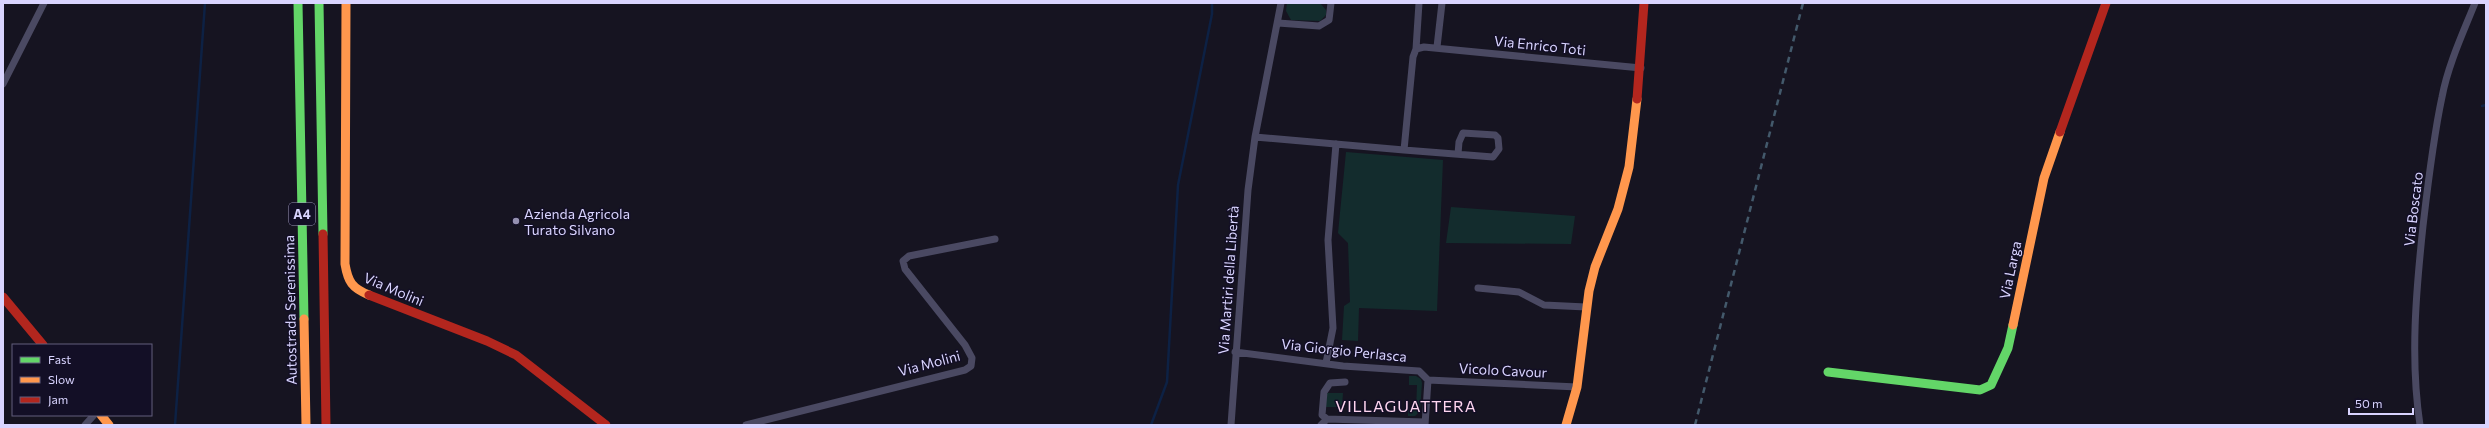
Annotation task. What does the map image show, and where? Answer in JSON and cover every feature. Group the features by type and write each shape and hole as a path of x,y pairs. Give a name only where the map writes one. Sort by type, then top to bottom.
{"main road":[{"name":"Autostrada Serenissima","path":"298,3 306,425"},
{"name":"A4","path":"319,3 326,425"},
{"name":"Via Molini","path":"346,3 345,264 348,281 356,290 487,341 516,355 606,425"},
{"path":"1566,425 1577,387 1582,360 1586,307 1595,267 1618,209 1629,167 1641,68 1644,3"},
{"name":"Via Larga","path":"1828,372 1980,390 1992,385 2008,348 2044,178 2106,3"},
{"path":"3,297 42,344"},
{"path":"102,416 109,425"}],"street":[{"path":"3,84 44,3"},
{"name":"Via Martiri della Libertà","path":"1231,425 1235,352 1248,190 1255,137 1282,3"},
{"path":"1278,23 1312,26 1325,24 1330,20 1331,3"},
{"path":"1404,150 1413,57 1416,49 1419,3"},
{"path":"1437,47 1442,3"},
{"name":"Via Boscato","path":"2420,425 2416,399 2414,356 2418,273 2427,190 2442,96 2475,3"},
{"name":"Via Enrico Toti","path":"1416,49 1437,47 1641,68"},
{"path":"1255,137 1493,158 1499,149 1498,138 1495,135 1463,133 1459,142 1458,154"},
{"path":"1326,363 1333,328 1328,240 1336,144"},
{"name":"Via Molini","path":"746,425 964,370 971,366 972,358 965,345 905,269 903,261 909,256 995,239"},
{"path":"1478,288 1518,292 1544,305 1586,307"},
{"name":"Via Giorgio Perlasca","path":"1235,352 1326,363 1419,371 1428,380"},
{"path":"1345,382 1330,383 1324,392 1322,415 1326,419 1425,424 1428,380"},
{"name":"Vicolo Cavour","path":"1428,380 1577,387"},
{"path":"85,425 93,416"},
{"path":"1321,425 1326,419"}],"green space":[{"path":"1287,3 1320,3 1326,10 1326,15 1320,21 1291,20 1286,11"},
{"path":"1346,152 1443,160 1437,311 1359,308 1358,341 1342,340 1344,306 1350,302 1348,243 1338,233"},
{"path":"1451,207 1575,216 1571,244 1446,243"},
{"path":"1409,376 1416,376 1421,379 1422,383 1420,411 1415,416 1408,416 1408,410 1416,410 1417,385 1409,385"},
{"path":"1326,393 1343,393 1342,407 1326,407"}],"waterway":[{"path":"175,425 205,3"},
{"path":"1151,425 1167,382 1178,185 1212,14 1212,3"},
{"path":"2482,106 2486,105"}],"railway":[{"path":"1695,425 1803,3"}],"traffic: fast":[{"path":"298,3 304,319"},
{"path":"319,3 323,234"},
{"path":"1828,372 1980,390 1991,385 2008,348 2013,325"}],"traffic: slow":[{"path":"346,3 345,264 349,280 352,284 358,290 369,295"},
{"path":"1566,425 1577,387 1589,291 1595,267 1618,209 1629,167 1637,99"},
{"path":"2013,325 2044,178 2060,132"},
{"path":"304,319 306,425"},
{"path":"102,416 109,425"}],"traffic: jam":[{"path":"1637,99 1644,3"},
{"path":"2060,132 2106,3"},
{"path":"323,234 326,425"},
{"path":"369,295 487,341 516,355 606,425"},
{"path":"3,297 42,344"}],"place":[{"name":"Azienda Agricola Turato Silvano","path":"516,221"}],"district":[{"name":"VILLAGUATTERA","path":"1406,405"}]}
